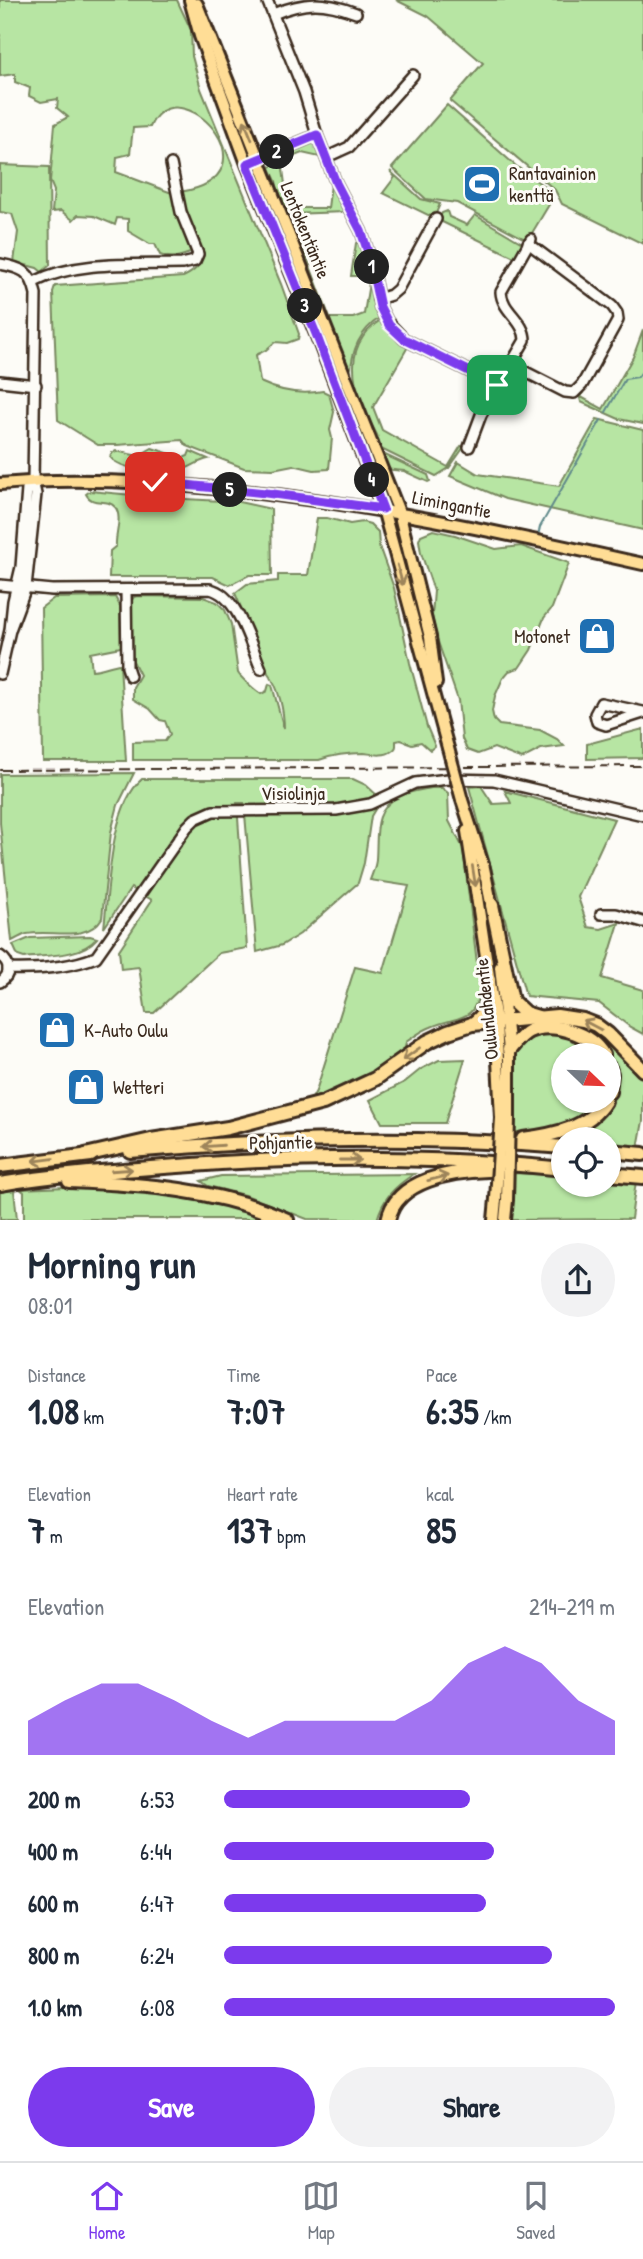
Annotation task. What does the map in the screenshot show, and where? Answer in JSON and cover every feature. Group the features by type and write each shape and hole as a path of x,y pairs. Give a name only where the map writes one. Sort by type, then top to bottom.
{"highway":[{"path":"492,905 512,1001 525,1013 542,1018"},
{"path":"472,1024 482,1017 486,1010 489,980"},
{"path":"85,1155 151,1140 228,1128 323,1103 375,1079 428,1042 472,1024 569,1017 596,1025 643,1070"},
{"path":"509,1050 529,1031 543,1028 562,1030 583,1037 591,1043"},
{"path":"461,1142 519,1139 555,1133 590,1119 595,1113"},
{"name":"Pohjantie","path":"0,1166 85,1155 265,1142 461,1142 551,1146"},
{"path":"621,1152 643,1154"},
{"name":"Pohjantie","path":"0,1184 122,1170 276,1160 400,1159 551,1168"},
{"path":"388,1220 390,1213 408,1190 432,1179 477,1170 551,1168"},
{"path":"621,1175 643,1177"},
{"path":"30,1179 187,1191 240,1204 287,1220"}],"main road":[{"name":"Lentokentäntie","path":"193,0 260,160 399,512"},
{"name":"Lentokentäntie","path":"193,0 200,36 247,164 383,509"},
{"name":"Limingantie","path":"0,484 33,481 155,482 266,493 399,512 643,564"},
{"name":"Oulunlahdentie","path":"383,509 423,660 440,710"},
{"name":"Oulunlahdentie","path":"399,512 430,637 448,748 484,868 492,905 505,1118"},
{"name":"Oulunlahdentie","path":"462,800 489,980 509,1050 501,1199 505,1220"},
{"name":"Oulunlahdentie","path":"494,1220 501,1199"}],"street":[{"path":"267,0 304,92 336,183 364,239 378,299 387,321 399,336 497,385"},
{"path":"273,14 308,3 343,8 356,13"},
{"path":"327,157 349,147 413,75"},
{"path":"247,164 317,135"},
{"path":"34,282 50,274 74,269 182,264 195,261 198,254 181,212 171,164"},
{"path":"378,299 391,295 398,289 436,219"},
{"path":"469,447 481,415 526,337 501,299 501,292 529,241 611,306 617,313 618,320 580,389 574,393 565,392 512,365"},
{"path":"0,264 19,268 34,282 36,294 33,481 27,489 21,586 0,674"},
{"path":"0,382 36,385"},
{"path":"0,585 52,590 220,591 232,604 261,669"},
{"path":"126,590 127,667 130,676"},
{"path":"601,703 643,712 606,725 597,722 595,714 601,703"},
{"name":"Visiolinja","path":"8,969 31,970 76,965 96,957 111,940 187,827 195,819 212,811 336,810 370,804 391,792 427,780 494,780 643,814"},
{"path":"601,914 616,914 643,922"},
{"path":"0,956 8,969 0,982"}],"green space":[{"path":"0,0 177,0 191,30 192,56 201,89 299,334 298,339 287,343 275,342 256,355 260,382 291,391 323,391 329,394 334,412 330,430 332,438 329,469 314,470 293,465 273,469 244,468 187,446 182,440 98,445 58,420 53,292 55,286 183,277 193,271 204,255 180,192 209,182 223,166 223,148 214,130 199,115 181,108 163,111 150,127 133,128 130,154 117,157 116,172 172,193 193,252 172,257 160,255 155,244 150,244 128,231 128,219 117,218 115,225 94,216 78,215 73,220 61,211 52,212 54,191 50,181 55,124 68,117 57,108 58,99 41,102 29,96 30,88 15,82 15,74 0,76"},
{"path":"396,0 643,0 643,244 562,204 555,190 450,101 483,63 428,16"},
{"path":"447,105 516,166 552,192 553,198 529,238 525,239 457,203 426,199 392,168"},
{"path":"310,142 318,144 328,168 326,170 320,157 302,153 282,161 288,208 328,208 331,184 326,174 329,174 348,215 346,212 290,214 330,318 353,318 364,314 369,283 381,317 367,328 358,342 350,376 281,206 276,181 270,168 277,157"},
{"path":"0,165 49,167 50,265 42,272 14,262 18,232 12,214 0,212"},
{"path":"390,171 421,199 440,204 434,218 383,193 395,177"},
{"path":"447,211 449,217 467,225 475,215 524,244 516,258 438,220 442,213"},
{"path":"362,242 371,277 369,278 351,276 356,243"},
{"path":"382,319 409,345 373,407 382,430 448,467 461,446 464,447 449,468 436,476 381,449 363,406 354,375 354,360 358,345 367,331"},
{"path":"643,330 643,424 619,419 581,402 579,394 581,392 581,397 603,409 633,357"},
{"path":"597,419 643,430 643,530 505,499 450,476 458,462 478,474 559,486"},
{"path":"152,448 183,458 188,456 190,451 208,459 184,469 165,472 133,468 110,457 116,451 138,456"},
{"path":"383,454 428,475 430,481 404,471 384,469 379,456"},
{"path":"90,491 160,499 239,502 271,509 272,575 249,575 230,585 213,577 109,577 110,551 116,546 119,521 117,511 111,504 89,498 86,494"},
{"path":"317,518 350,524 363,522 370,524 378,532 379,546 394,588 427,727 435,746 430,750 421,742 412,744 401,740 396,741 395,749 386,754 347,754 319,760 133,760 133,742 165,741 170,734 165,721 133,699 133,687 140,675 132,659 130,603 137,596 203,597 217,602 225,610 231,624 238,673 261,694 267,691 269,684 272,685 284,729 278,692 235,593 247,584 278,581 278,575 308,575"},
{"path":"433,530 496,549 521,546 569,563 552,608 544,618 531,650 519,668 509,671 503,678 492,711 494,720 499,725 540,730 564,746 541,749 522,759 494,748 478,754 467,750 462,739 458,700 432,616 434,591 421,553 421,535"},
{"path":"115,597 120,606 121,647 90,653 92,670 120,664 126,761 43,761 41,608 54,598"},
{"path":"643,729 643,758 587,759 587,744"},
{"path":"134,773 118,805 111,832 102,918 95,926 78,933 27,934 12,941 0,823 0,774"},
{"path":"142,779 353,779 366,785 380,801 371,816 358,883 300,934 282,945 257,952 244,803 237,803 247,948 219,953 154,1013 146,1013 139,967 121,969 119,950 152,900 131,888 104,928 117,827 131,792"},
{"path":"481,786 493,804 511,803 505,791 614,819 578,897 588,927 601,929 619,923 602,978 643,990 643,1034 599,1003 526,996 469,787"},
{"path":"442,788 448,793 449,821 463,848 480,988 478,1000 474,1008 464,1016 428,1028 406,1042 404,1054 377,1075 309,1104 316,1091 355,967 383,973 409,886 370,880 376,862 380,816 390,802 399,796"},
{"path":"30,938 97,938 82,949 53,955 24,958 18,956 13,945"},
{"path":"530,1022 579,1024 609,1043 600,1043 594,1037"},
{"path":"540,1032 557,1034 582,1043 551,1043 551,1113 585,1113 571,1122 550,1129 515,1132 516,1046 527,1036"},
{"path":"621,1054 643,1076 643,1121 638,1148 621,1147 621,1127 568,1127 602,1113 621,1113"},
{"path":"465,1059 445,1123 382,1123 370,1100 439,1060"},
{"path":"551,1134 551,1142 533,1141"},
{"path":"513,1173 551,1175 551,1197 621,1197 621,1180 636,1181 631,1219 510,1220"},
{"path":"414,1174 391,1193 377,1220 307,1219 248,1196 208,1186 201,1181 221,1176"},
{"path":"90,1186 129,1188 217,1201 277,1219 24,1219 24,1192 20,1189"},
{"path":"14,1190 17,1219 0,1219 0,1192"}],"waterway":[{"path":"606,412 625,379 638,377 643,370"},
{"path":"538,536 540,527 601,420"}],"railway":[{"path":"0,770 643,766"}],"place":[{"name":"Rantavainion kenttä","path":"482,184"},
{"name":"Motonet","path":"597,636"},
{"name":"K-Auto Oulu","path":"57,1030"},
{"name":"Wetteri","path":"86,1087"}],"route":[{"path":"155,482 266,493 383,509 247,164 317,135 336,183 361,231 380,307 389,325 404,339 497,385"}]}
